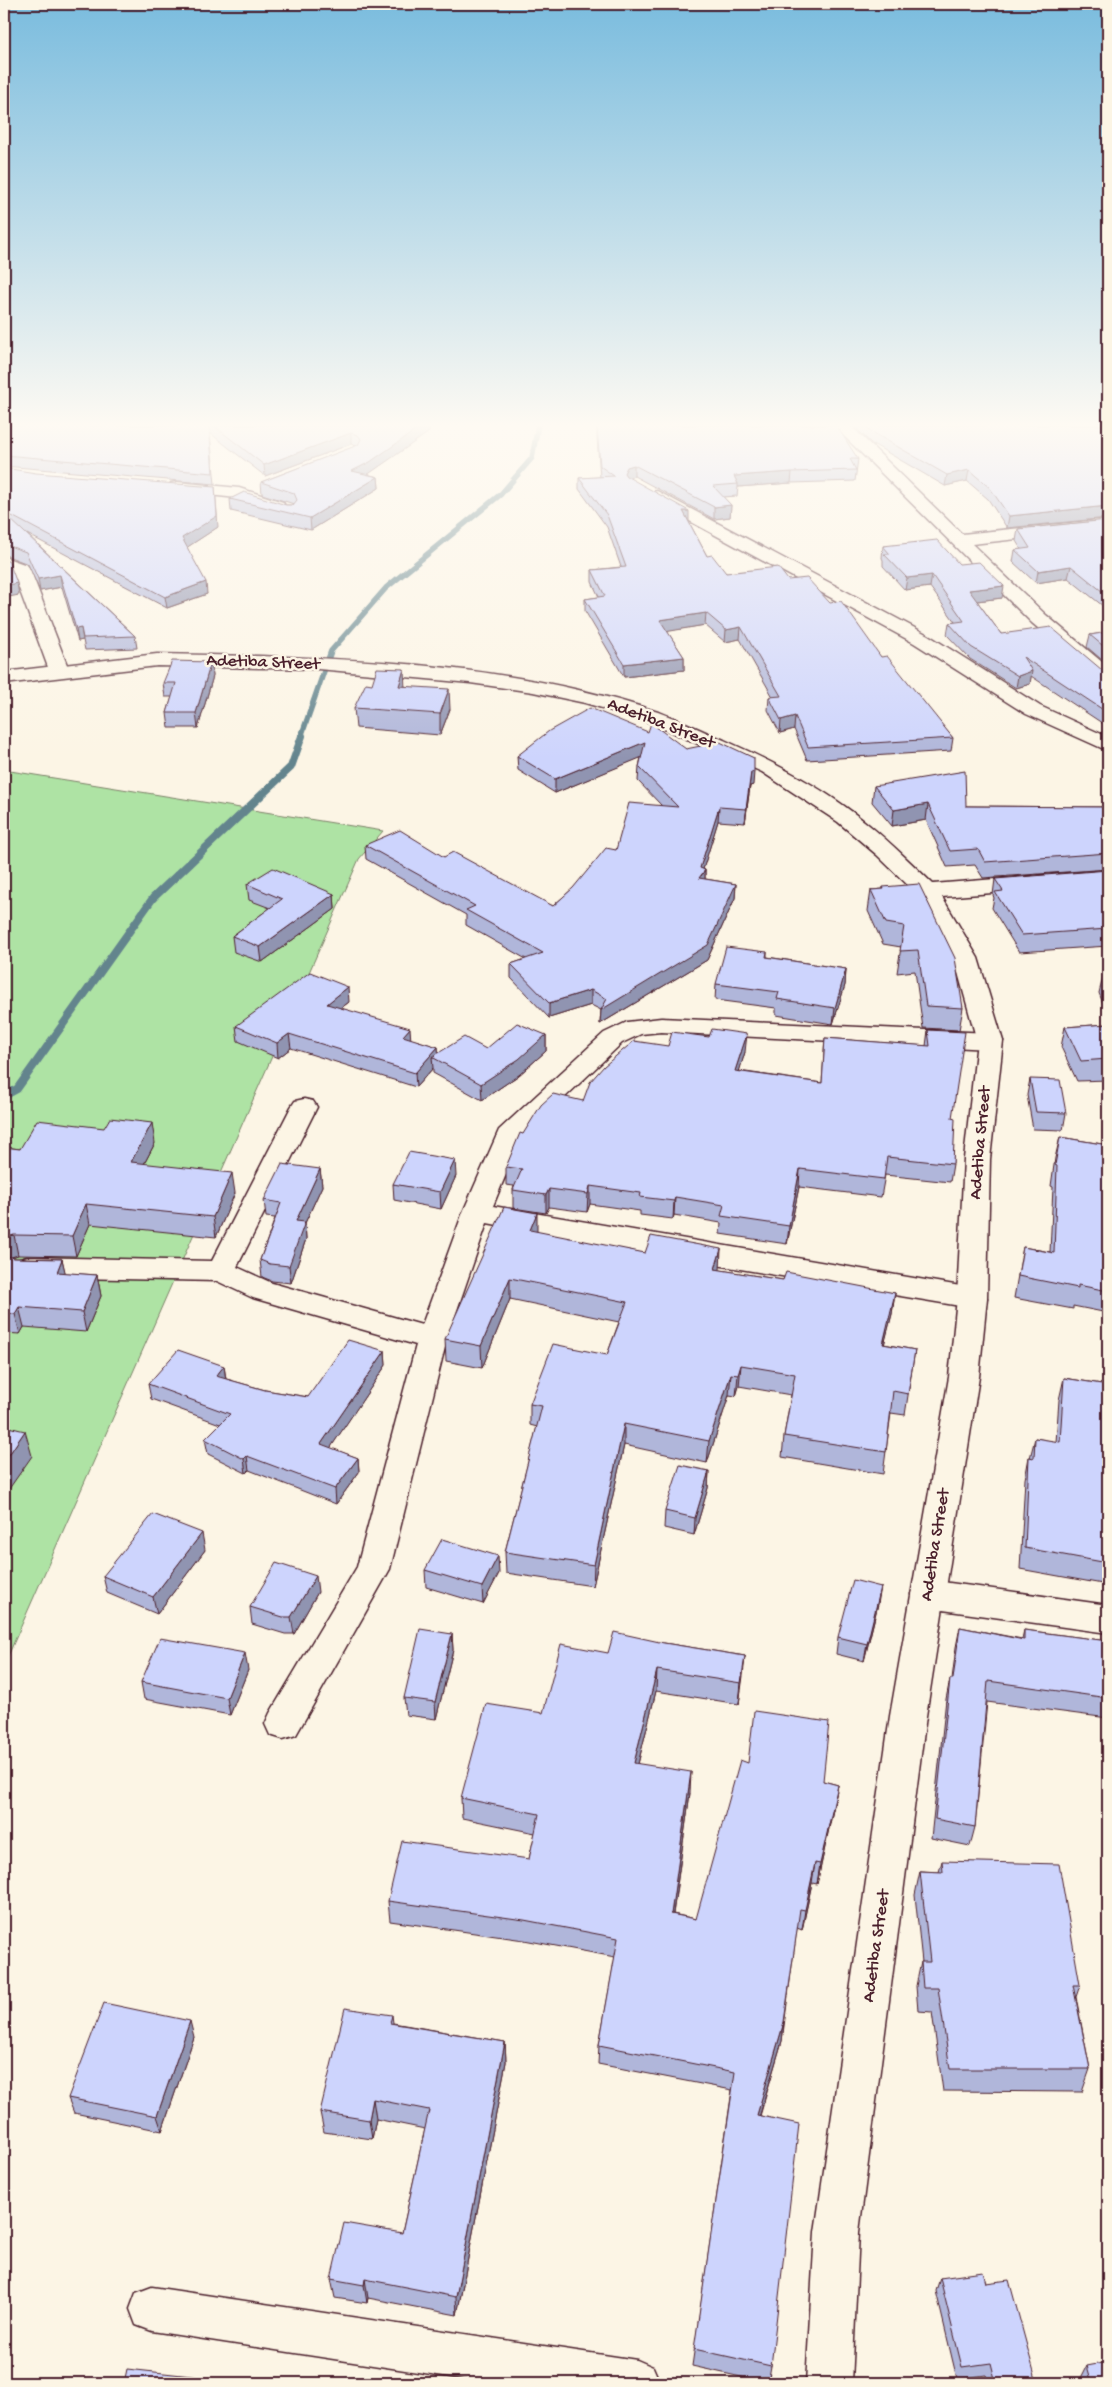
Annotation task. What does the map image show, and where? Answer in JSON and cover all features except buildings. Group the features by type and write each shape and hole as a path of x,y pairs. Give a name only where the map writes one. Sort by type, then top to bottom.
{"street":[{"path":"731,536 921,639 1034,710 1108,745"},
{"path":"952,536 1039,619 1108,677"},
{"path":"956,540 990,536"},
{"path":"4,562 21,569 59,670"},
{"name":"Adetiba Street","path":"4,678 59,670 157,660 318,663 470,677 533,686 589,698 653,718 769,768 846,817 885,850 927,891 966,958 990,1041 977,1159 972,1298 964,1377 907,1725 837,2232 830,2383"},
{"path":"927,891 1108,877"},
{"path":"284,1724 373,1569 432,1339 477,1212 508,1136 613,1038 636,1027 661,1025 990,1041"},
{"path":"221,1270 304,1107"},
{"path":"477,1212 645,1244 972,1298"},
{"path":"19,1267 221,1270 262,1290 432,1339"},
{"path":"928,1594 1108,1619"},
{"path":"152,2310 637,2383"}],"green space":[{"path":"4,770 383,831 359,859 4,1665"}],"waterway":[{"path":"301,737 331,651 386,588 449,536"},
{"path":"4,1096 17,1089 153,898 291,767 302,736"}]}
